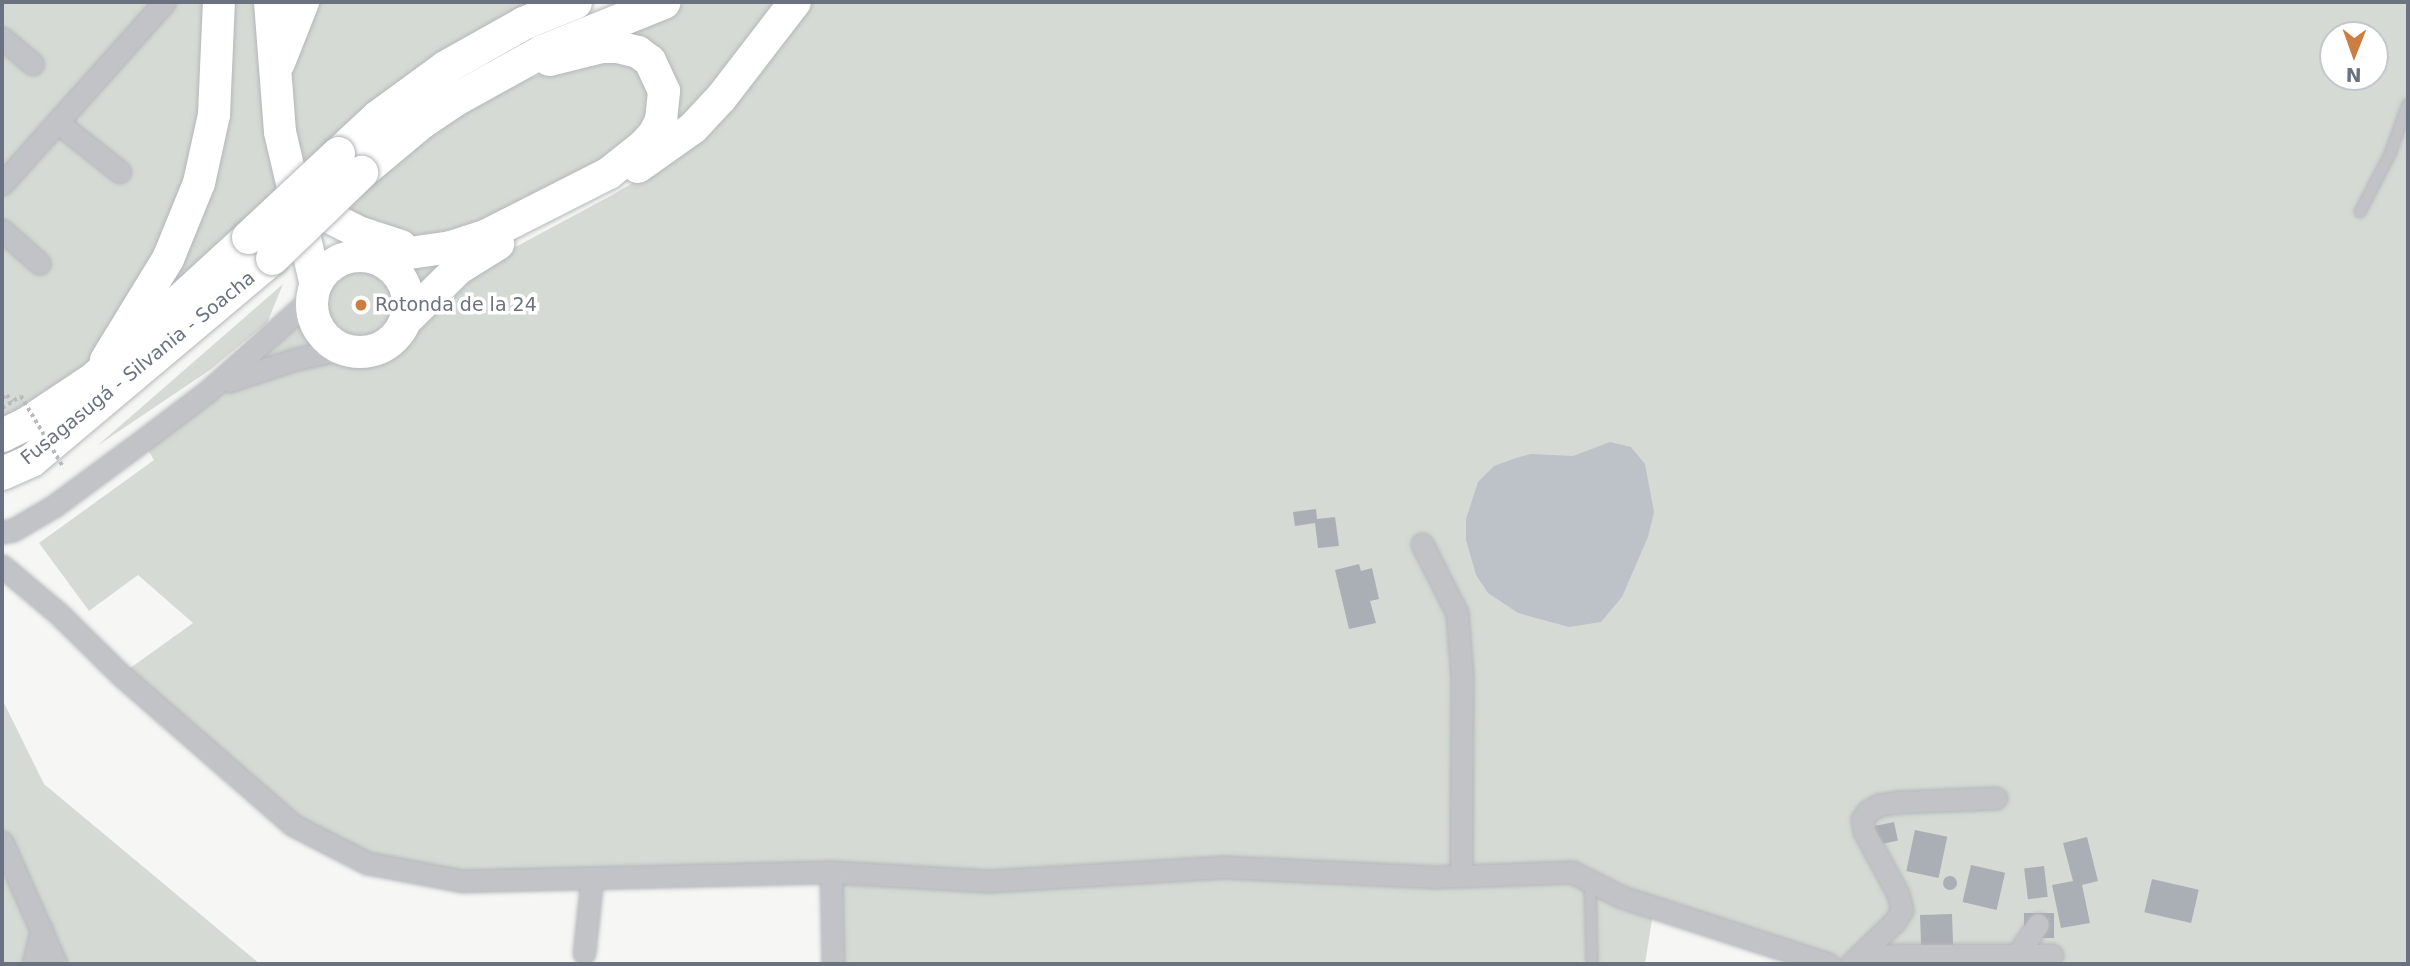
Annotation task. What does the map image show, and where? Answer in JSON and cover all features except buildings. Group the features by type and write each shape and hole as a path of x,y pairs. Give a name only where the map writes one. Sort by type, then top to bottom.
{"highway":[{"path":"260,248 350,163 552,46 663,2"},
{"path":"350,163 379,116 445,67 481,44 565,4"},
{"name":"Fusagasugá - Silvania - Soacha","path":"2,435 94,379 260,248"},
{"name":"Fusagasugá - Silvania - Soacha","path":"2,473 31,460 260,248"}],"main road":[{"path":"94,379 168,259 199,183 214,115 219,2"},
{"path":"270,2 280,132 292,172 318,328 327,339 342,349 357,352 379,349 395,337 405,321 445,280 474,257 664,152 693,128 720,98 795,2"},
{"path":"275,75 303,2"},
{"path":"314,292 331,265 348,257 437,248 487,235 609,173 644,145 661,120 664,107 664,91 650,61 638,52 618,47 587,50 495,77"},
{"path":"292,172 329,217 368,257 394,269 404,283 408,302 405,321"},
{"path":"329,217 373,238 405,247 437,248"}],"street":[{"path":"2,184 165,2"},
{"path":"2,38 33,64"},
{"path":"57,122 120,172"},
{"path":"2,230 38,263"},
{"path":"2,532 13,530 54,506 208,391 314,292"},
{"path":"208,391 273,365 342,349"},
{"path":"1422,544 1457,613 1462,677 1461,876"},
{"path":"2,566 59,614 121,676 293,825 367,863 462,881 831,872 989,881 1223,867 1461,876 1572,872 1622,897 1828,964"},
{"path":"1851,964 1895,921 1902,910 1898,894 1864,831 1862,819 1868,811 1879,805 1899,802 1996,798"},
{"path":"2,842 56,964"},
{"path":"831,872 832,964"},
{"path":"584,953 592,878"},
{"path":"2017,955 2038,924"},
{"path":"33,964 42,929"},
{"path":"1851,964 1870,956 2052,955"}],"lane":[{"path":"2360,212 2390,154 2408,104"},
{"path":"1590,881 1592,964"}],"path":[{"path":"2,398 7,394"},
{"path":"2,408 22,396 64,468"}],"shaded area":[{"path":"2,2 208,2 202,120 172,223 86,371 2,422"},
{"path":"229,2 259,2 284,189 140,322 162,289"},
{"path":"315,2 547,2 301,166 285,75"},
{"path":"688,2 781,2 712,91 686,121 659,144 671,123 674,108 673,86 668,70 655,52 640,42 619,36 601,37"},
{"path":"809,2 2408,2 2408,964 1842,964 1842,961 1656,900 1575,866 1003,873 462,874 370,857 296,819 126,671 193,623 138,575 89,611 39,543 154,460 146,447 211,397 255,378 339,360 374,361 392,353 406,341 414,328 480,266 614,194 669,161"},
{"path":"590,60 634,62 654,106 627,147 534,200 436,238 405,236 337,210 368,180 499,87"},
{"path":"659,144 611,178 511,231 460,255 417,293 404,265 456,256 511,230 609,179"},
{"path":"353,267 367,267 381,273 391,283 397,304 391,325 381,335 367,341 353,341 339,335 329,325 323,311 323,297 329,283 339,273"},
{"path":"283,284 267,323 210,370 97,446"},
{"path":"303,316 306,329 320,346 244,368"},
{"path":"1610,442 1631,447 1645,464 1654,512 1648,537 1622,597 1601,622 1569,627 1518,613 1488,593 1476,575 1466,540 1466,519 1478,482 1494,466 1516,458 1531,454 1573,456"},
{"path":"2,699 44,784 260,964 2,964"},
{"path":"1222,874 1570,879 1653,913 1645,964 839,964 837,879"}],"place":[{"name":"Rotonda de la 24","path":"361,305"}]}
